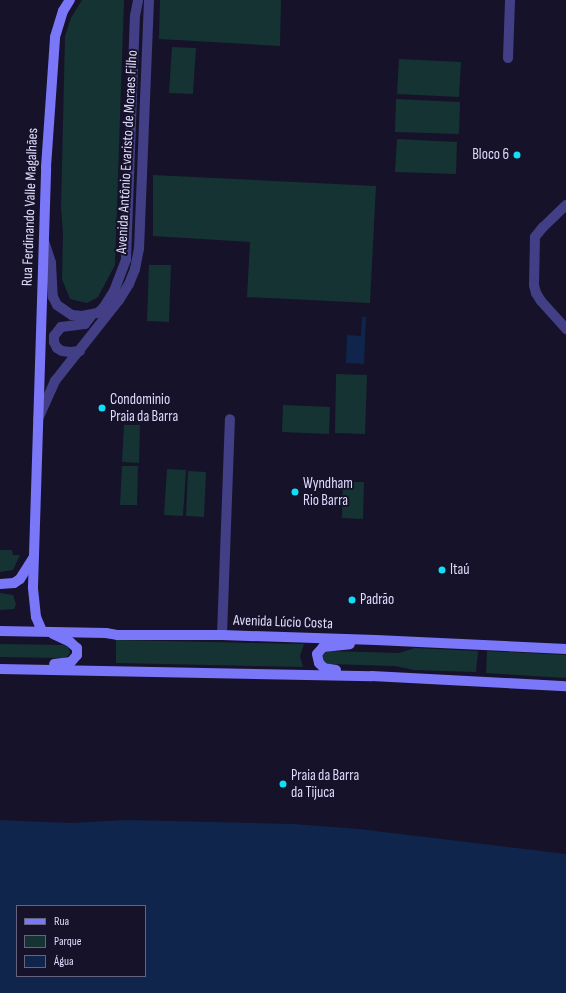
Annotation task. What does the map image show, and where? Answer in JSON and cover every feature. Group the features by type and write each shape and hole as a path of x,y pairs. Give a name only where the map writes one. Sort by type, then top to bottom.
{"main road":[{"name":"Rua Ferdinando Valle Magalhães","path":"45,631 36,617 34,601 43,238 46,167 55,36 63,11 70,0"},
{"path":"0,584 14,583 20,579 34,556"},
{"name":"Avenida Lúcio Costa","path":"0,631 106,633 117,635 222,635 566,648"},
{"path":"0,669 71,662 77,655 77,648 74,645 45,631"},
{"path":"372,676 324,668 319,663 317,654 323,647 376,640"},
{"path":"0,669 372,676 566,686"}],"street":[{"name":"Avenida Antônio Evaristo de Moraes Filho","path":"80,351 62,351 57,348 54,342 54,336 61,327 85,324 91,316 98,313 110,299 123,271 126,259 135,54 135,16 138,0"},
{"name":"Avenida Antônio Evaristo de Moraes Filho","path":"38,419 55,381 119,300 129,284 135,269 139,249 149,0"},
{"path":"508,58 510,0"},
{"path":"135,54 138,56 140,62 139,122 144,141"},
{"path":"566,205 543,227 535,237 534,285 536,293 541,301 566,329"},
{"path":"43,238 50,263 53,297 57,305 72,315 91,316"},
{"path":"222,635 230,419"}],"green space":[{"path":"82,0 124,0 115,265 98,297 87,303 70,299 62,279 63,234 61,207 65,36 71,18"},
{"path":"160,0 281,0 280,46 159,39"},
{"path":"172,47 196,48 193,94 169,93"},
{"path":"399,59 461,62 459,97 397,94"},
{"path":"396,99 460,102 459,134 395,132"},
{"path":"397,139 457,142 456,174 395,172"},
{"path":"153,175 376,186 370,303 247,297 250,242 153,236"},
{"path":"149,265 171,265 169,322 147,321"},
{"path":"336,374 367,375 365,434 335,433"},
{"path":"283,405 330,407 329,434 282,432"},
{"path":"124,425 140,425 139,463 122,462"},
{"path":"122,466 138,466 137,505 120,505"},
{"path":"167,469 186,470 183,516 164,515"},
{"path":"188,471 206,472 204,517 186,516"},
{"path":"343,482 364,482 363,519 342,518"},
{"path":"0,550 12,550 13,555 20,555 13,570 0,572"},
{"path":"0,593 13,595 16,604 14,609 0,610"},
{"path":"116,640 304,644 300,656 303,667 116,663"},
{"path":"0,644 63,645 68,647 70,652 68,656 63,658 0,657"},
{"path":"415,648 478,651 476,672 414,670 395,666 329,664 324,663 322,655 328,651 399,653"},
{"path":"487,651 566,655 566,678 486,673"}],"water":[{"path":"362,317 366,317 364,364 346,363 347,335 361,336"},
{"path":"0,820 70,823 127,820 293,824 359,829 566,854 566,993 0,993"}],"place":[{"name":"Bloco 6","path":"517,155"},
{"name":"Condominio Praia da Barra","path":"102,408"},
{"name":"Wyndham Rio Barra","path":"295,492"},
{"name":"Itaú","path":"442,570"},
{"name":"Padrão","path":"352,600"},
{"name":"Praia da Barra da Tijuca","path":"283,784"}]}
